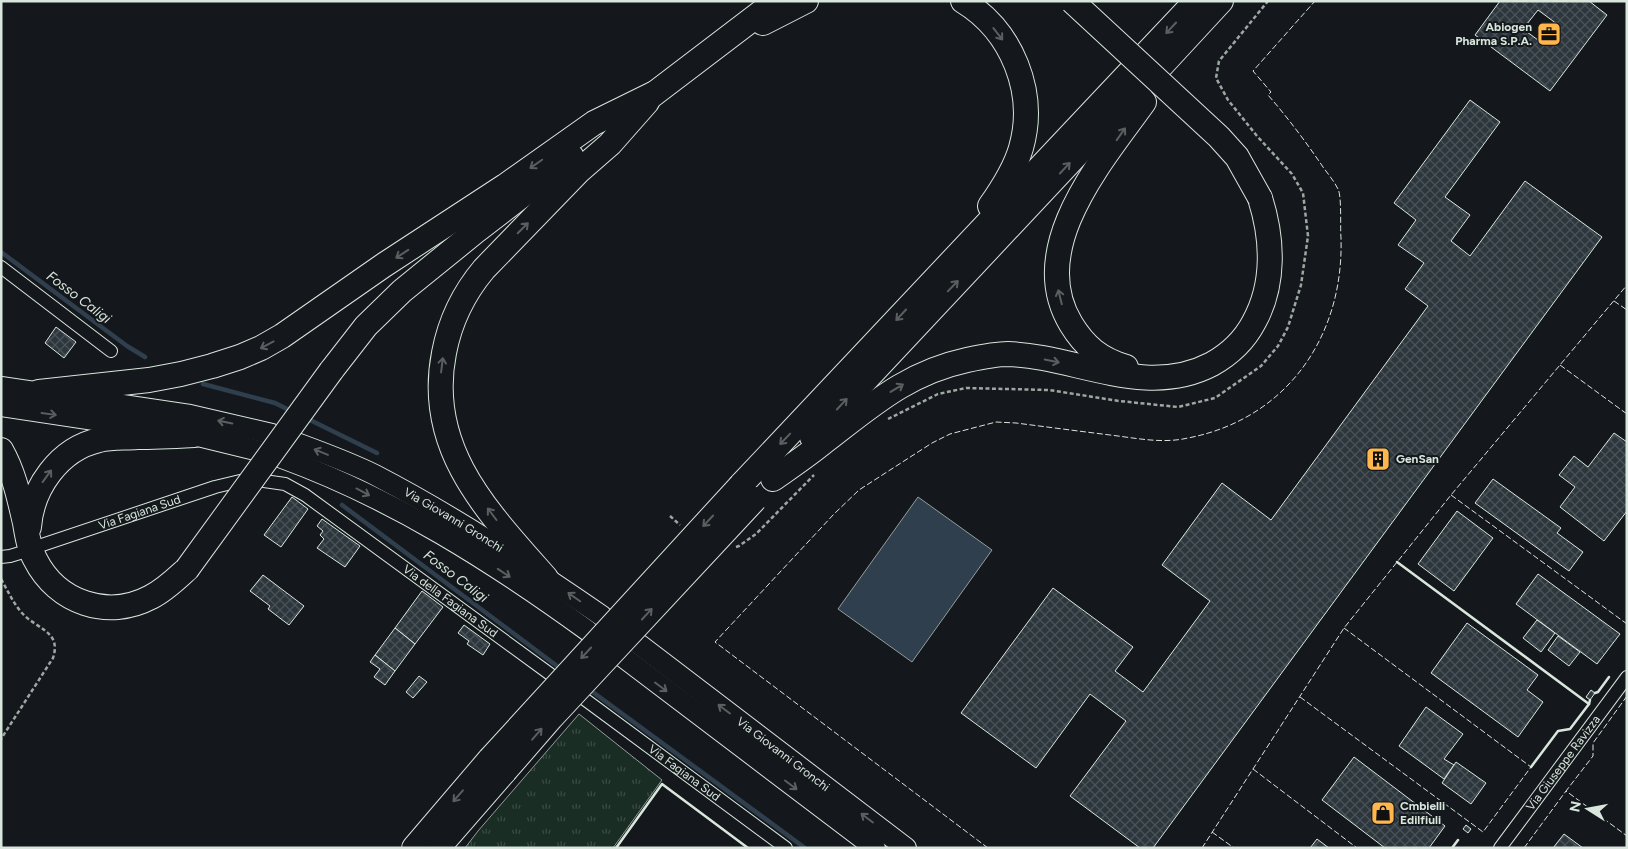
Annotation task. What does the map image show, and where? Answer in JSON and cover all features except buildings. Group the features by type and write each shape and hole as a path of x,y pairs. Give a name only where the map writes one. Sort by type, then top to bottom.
{"highway":[{"path":"711,51 742,15 757,1"},
{"path":"1,450 13,475 29,546 34,558 54,586 78,602 104,608 131,606 154,596 174,582 187,569 331,371 366,326 402,291 476,231 776,1"},
{"path":"711,51 806,1"},
{"path":"946,266 992,202 1014,167 1026,128 1026,106 1023,83 1018,66 1010,50 987,20 963,1"},
{"path":"748,492 773,479 886,394 918,376 957,362 1007,354 1142,377 1183,375 1195,372 1222,357 1239,344 1252,327 1266,290 1270,264 1270,241 1260,198 1242,165 1219,137 1084,10 1072,1"},
{"path":"1159,377 1116,364 1104,358 1079,338 1061,302 1056,264 1059,248 1072,212 1111,147 1150,73 1196,1"},
{"path":"414,848 497,765 748,492 831,391 946,266 1150,73 1221,1"},
{"path":"773,479 1150,73"},
{"path":"39,392 150,380 198,370 252,352 282,336 384,265 505,186 594,123 653,94"},
{"path":"546,578 492,515 453,452 442,416 441,369 445,345 459,305 471,284 579,171 610,144 653,94"},
{"path":"29,546 31,512 39,488 54,467 75,450 99,440 194,435"},
{"path":"438,848 497,765"}],"main road":[{"path":"1,387 190,415 272,434"},
{"path":"1,406 194,435 260,451"},
{"name":"Via Giovanni Gronchi","path":"294,442 375,475 444,514 546,578 602,616"},
{"name":"Via Giovanni Gronchi","path":"282,458 354,487 439,534 488,562 588,631"},
{"name":"Via Giovanni Gronchi","path":"636,642 906,848"},
{"name":"Via Giovanni Gronchi","path":"622,658 875,848"}],"street":[{"path":"1,267 111,351"},
{"name":"Via Fagiana Sud","path":"1,557 10,556 29,546 240,481"},
{"name":"Via della Fagiana Sud","path":"264,481 285,484 305,495 550,674"},
{"name":"Via Giuseppe Ravizza","path":"1500,848 1627,677"},
{"name":"Via Fagiana Sud","path":"583,698 786,848"}],"path":[{"path":"1,579 12,601 24,616 50,634 55,643 56,650 53,658 1,739"}],"green space":[{"path":"579,714 662,780 613,848 465,848 478,831"}],"water":[{"path":"918,497 992,550 912,662 838,609"}],"waterway":[{"name":"Fosso Caligi","path":"1,252 127,346 145,357"},
{"name":"Fosso Caligi","path":"203,384 275,403 289,410"},
{"name":"Fosso Caligi","path":"310,420 377,453"},
{"name":"Fosso Caligi","path":"342,505 557,666"},
{"name":"Fosso Caligi","path":"590,690 805,848"}],"fence":[{"path":"988,848 715,642 834,514 859,490 932,443 950,434 996,422 1149,440 1178,440 1223,428 1254,413 1281,392 1303,368 1320,339 1332,308 1339,274 1341,238 1340,198 1333,180 1297,130 1268,95 1271,92 1253,71 1315,1"},
{"path":"1202,848 1344,628 1451,495 1627,285"},
{"path":"1614,301 1627,310"},
{"path":"1560,365 1627,414"},
{"path":"1451,495 1627,624"},
{"path":"1300,697 1483,832 1531,767 1344,628"},
{"path":"1627,696 1593,743 1593,756 1566,791 1627,836"},
{"path":"1253,769 1357,848"},
{"path":"1524,848 1566,791"},
{"path":"1212,832 1234,848"}],"wall":[{"path":"1397,562 1589,704 1590,700"},
{"path":"1595,693 1598,692 1609,677"},
{"path":"1531,767 1558,731 1570,729 1589,704"},
{"path":"616,848 662,784 748,848"},
{"path":"1452,848 1458,840"}],"place":[{"name":"Abiogen Pharma S.P.A.","path":"1549,34"},
{"name":"GenSan","path":"1378,459"},
{"name":"Cmbielli Edilfiuli","path":"1383,813"}]}
